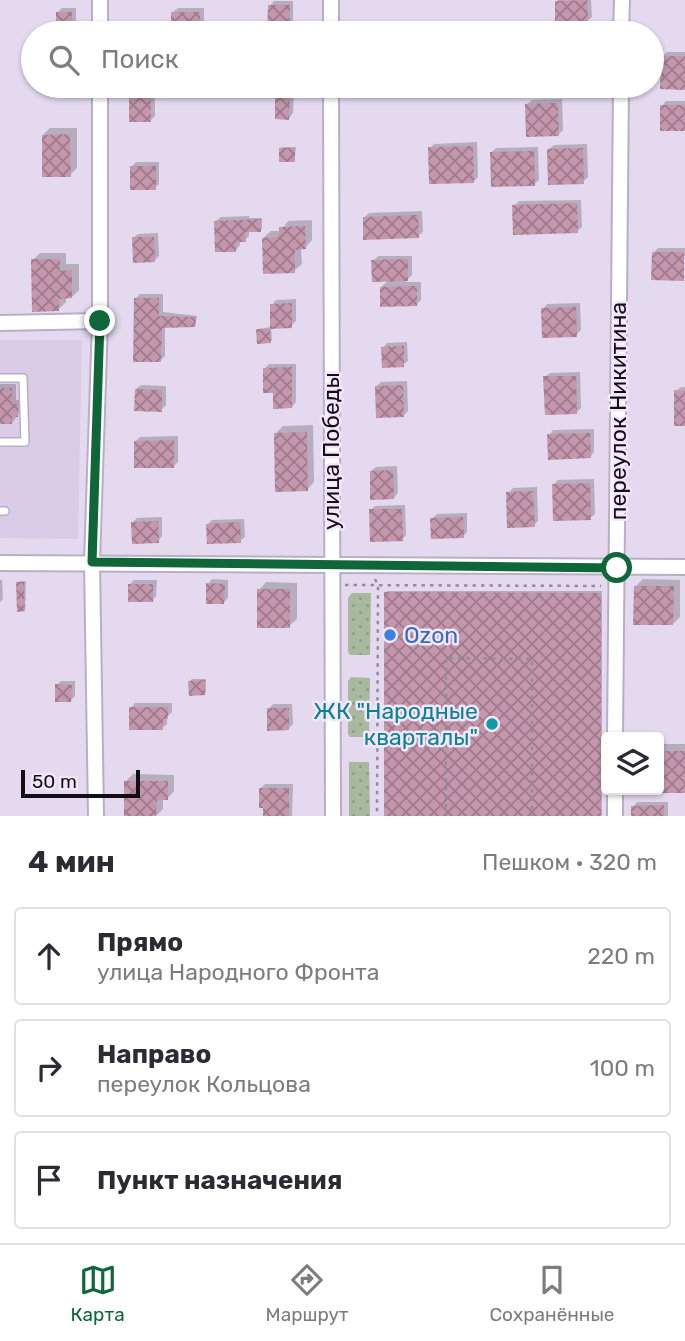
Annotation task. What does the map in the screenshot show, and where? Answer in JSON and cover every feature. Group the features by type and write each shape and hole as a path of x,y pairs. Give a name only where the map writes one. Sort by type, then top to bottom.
{"street":[{"path":"100,0 100,21"},
{"path":"331,0 331,21"},
{"path":"621,21 622,0"},
{"path":"96,816 92,562 100,321 100,98"},
{"name":"улица Победы","path":"331,98 332,816"},
{"name":"переулок Никитина","path":"615,732 621,98"},
{"path":"0,323 100,321"},
{"path":"0,563 685,567"},
{"path":"615,795 615,816"}],"lane":[{"path":"0,378 23,378 25,442 0,442"}],"path":[{"path":"370,566 378,585 377,816"},
{"path":"332,585 604,586"},
{"path":"446,816 446,658 532,659 532,816"}],"shaded area":[{"path":"0,340 82,340 78,539 0,538"}],"green space":[{"path":"352,593 371,593 370,655 350,655 348,652 348,598"},
{"path":"351,677 370,678 369,737 350,737 348,734 348,681"},
{"path":"349,762 369,762 370,816 349,816"}],"building":[{"path":"587,0 588,21 555,21 555,1"},
{"path":"268,5 290,5 289,21 267,21"},
{"path":"56,12 72,12 72,21 56,21"},
{"path":"171,12 200,12 200,21 171,21"},
{"path":"664,56 685,56 685,90 664,89"},
{"path":"129,98 151,98 151,122 129,122"},
{"path":"275,98 290,98 289,120 275,119"},
{"path":"558,103 559,136 526,137 525,104"},
{"path":"660,105 685,105 685,131 660,131"},
{"path":"70,134 71,177 42,177 42,135"},
{"path":"473,146 474,183 429,184 428,147"},
{"path":"279,148 295,148 295,162 279,162"},
{"path":"583,148 584,184 548,185 547,149"},
{"path":"534,151 535,186 491,187 490,152"},
{"path":"130,166 156,166 156,190 130,190"},
{"path":"577,203 578,233 513,235 512,205"},
{"path":"418,215 419,238 363,240 363,217"},
{"path":"261,219 261,232 245,232 246,242 236,242 236,252 215,252 214,221"},
{"path":"305,226 306,249 295,250 295,273 263,274 262,238 279,237 279,227"},
{"path":"132,237 154,237 155,262 133,263"},
{"path":"652,252 684,252 684,281 651,280"},
{"path":"31,259 60,259 60,271 72,270 72,298 59,299 59,311 32,312"},
{"path":"408,259 408,281 372,282 371,260"},
{"path":"417,286 417,306 380,307 380,287"},
{"path":"134,298 159,298 159,316 196,317 195,327 162,328 161,362 133,362"},
{"path":"292,303 292,328 270,329 270,304"},
{"path":"576,307 577,337 542,338 541,308"},
{"path":"256,329 270,329 271,343 257,344"},
{"path":"404,346 404,367 382,368 381,347"},
{"path":"292,367 292,408 273,409 273,393 263,393 263,368"},
{"path":"543,376 576,376 577,414 545,415"},
{"path":"403,385 404,417 376,418 375,386"},
{"path":"0,388 12,388 12,404 18,404 18,417 12,417 12,424 0,424"},
{"path":"135,389 162,390 162,412 134,411"},
{"path":"674,390 685,391 685,426 674,426"},
{"path":"307,432 308,491 275,492 274,433"},
{"path":"590,433 591,458 548,460 547,434"},
{"path":"174,440 174,468 134,468 134,441"},
{"path":"393,470 394,499 370,500 370,471"},
{"path":"590,483 591,520 553,521 552,484"},
{"path":"533,491 535,527 507,528 506,492"},
{"path":"369,509 402,509 403,541 370,542"},
{"path":"463,517 464,538 431,539 430,518"},
{"path":"158,521 159,543 132,544 131,522"},
{"path":"240,522 241,543 207,544 206,524"},
{"path":"16,582 24,582 25,611 17,612"},
{"path":"206,583 225,584 224,604 206,604"},
{"path":"128,584 153,584 153,602 128,602"},
{"path":"634,586 674,586 673,625 633,625"},
{"path":"257,589 290,589 290,628 257,628"},
{"name":"ЖК \"Народные кварталы\"","path":"384,592 601,593 601,816 384,816"},
{"path":"205,680 205,695 189,696 188,681"},
{"path":"55,684 72,685 71,702 55,702"},
{"path":"129,707 168,707 168,719 163,719 163,730 129,730"},
{"path":"267,708 289,708 289,730 267,731"},
{"path":"664,751 685,751 685,793 664,793"},
{"path":"124,781 168,781 168,800 157,800 156,816 124,816"},
{"path":"259,788 289,788 289,816 263,816 263,808 259,808"},
{"path":"664,805 664,816 631,816 631,806"}],"place":[{"name":"Ozon","path":"390,635"},
{"name":"ЖК \"Народные кварталы\"","path":"492,724"}],"route":[{"path":"100,321 92,562 617,568"}]}
